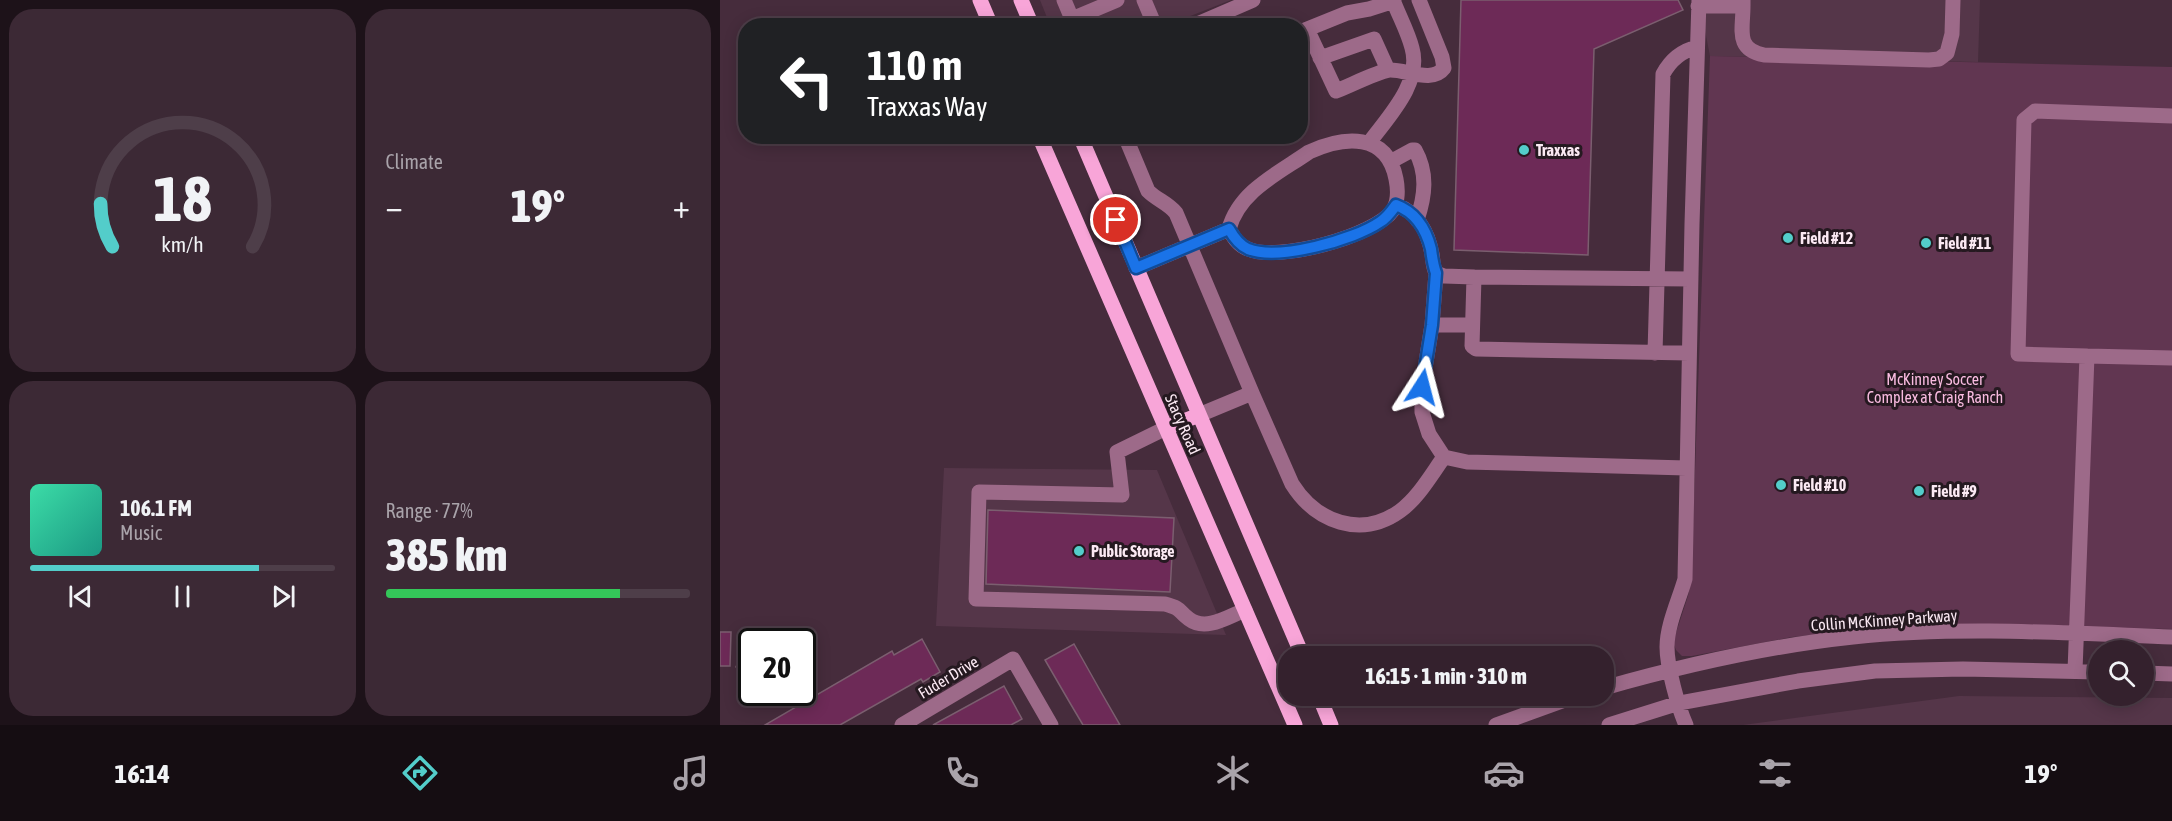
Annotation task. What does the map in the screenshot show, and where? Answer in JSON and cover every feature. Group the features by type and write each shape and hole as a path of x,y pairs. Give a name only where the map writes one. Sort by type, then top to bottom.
{"main road":[{"path":"980,0 988,18"},
{"path":"1021,0 1029,18"},
{"name":"Stacy Road","path":"1042,144 1295,725"},
{"name":"Stacy Road","path":"1083,144 1298,646"},
{"path":"1166,428 1199,415"},
{"path":"1323,706 1331,725"}],"street":[{"path":"1064,0 1072,18"},
{"path":"1074,18 1099,3 1117,0"},
{"path":"1144,0 1152,18"},
{"path":"1211,18 1253,0"},
{"path":"1308,37 1336,92 1388,70 1429,75 1441,72 1444,68 1442,57 1419,0"},
{"path":"1686,725 1670,669 1667,647 1672,622 1686,579 1686,468 1699,3 1743,3 1742,40 1752,53 1929,60 1939,59 1947,53 1952,34 1953,0"},
{"path":"1308,28 1347,13 1393,1 1413,50 1412,72 1403,96 1369,143"},
{"path":"1320,58 1374,39 1388,70"},
{"path":"1655,353 1663,74 1672,60 1687,49 1697,47"},
{"path":"2172,116 2035,111 2024,120 2018,354 2172,358"},
{"path":"1351,140 1369,143 1380,149 1390,162 1397,188 1396,205 1381,222 1336,242 1310,248 1265,252 1248,249 1235,240 1229,229 1233,214 1247,196 1310,152 1335,142 1351,140"},
{"path":"1128,144 1148,191 1176,213 1252,393 1292,484 1300,497 1314,510 1332,520 1352,525 1372,523 1394,514 1413,499 1444,457"},
{"path":"1390,162 1412,150 1415,150 1419,157 1424,190 1417,220"},
{"path":"1396,205 1408,210 1417,220 1429,241 1436,273 1432,325 1422,387 1422,412 1430,434 1444,457 1467,462 1686,468"},
{"path":"1136,268 1229,229"},
{"path":"1436,273 1444,276 1691,279"},
{"path":"1474,276 1472,345 1476,349 1689,353"},
{"path":"1432,325 1472,325"},
{"path":"2075,671 2087,356"},
{"path":"1199,415 1252,393"},
{"path":"1166,428 1117,452 1122,495 979,492 976,599 1165,604 1179,608 1188,619 1197,624 1208,624 1245,610"},
{"name":"Collin McKinney Parkway","path":"1614,685 1670,669 1757,650 1855,637 1966,632 2172,637"},
{"name":"Fuder Drive","path":"902,725 1013,659 1051,725"},
{"path":"1609,725 1679,703 1798,681 1875,671 1962,669 2088,672"},
{"path":"2154,673 2172,674"},
{"path":"1496,725 1548,706"}],"shaded area":[{"path":"1040,0 1231,0 1185,18 1047,18"},
{"path":"1699,0 1980,0 1978,62 1710,56"},
{"path":"944,468 1157,470 1226,635 936,626"},
{"path":"1959,696 2088,697 2088,706 2154,706 2154,698 2172,698 2172,725 1743,725"}],"green space":[{"name":"McKinney Soccer Complex at Craig Ranch","path":"1710,56 2172,67 2172,629 1972,625 1883,628 1792,637 1692,656 1682,656 1676,650 1673,642 1691,581"}],"building":[{"name":"Traxxas","path":"1461,0 1678,0 1683,10 1594,49 1588,255 1454,250"},
{"name":"Public Storage","path":"988,510 1174,518 1170,592 986,584"},
{"path":"720,632 731,632 730,666 720,666"},
{"path":"922,639 940,672 923,682 921,679 840,725 765,725 798,706 816,706 816,695 892,651 894,655"},
{"path":"1074,644 1120,725 1083,725 1045,660"},
{"path":"1004,686 1022,719 1011,725 933,725"}],"place":[{"name":"Traxxas","path":"1524,150"},
{"name":"Field #12","path":"1788,238"},
{"name":"Field #11","path":"1926,243"},
{"name":"Field #10","path":"1781,485"},
{"name":"Field #9","path":"1919,491"},
{"name":"Public Storage","path":"1079,551"}],"route":[{"path":"1116,220 1136,268 1229,229 1235,240 1248,249 1265,252 1282,251 1310,248 1354,235 1381,222 1396,205 1408,210 1422,226 1429,241 1436,273 1432,325 1422,387"}]}
